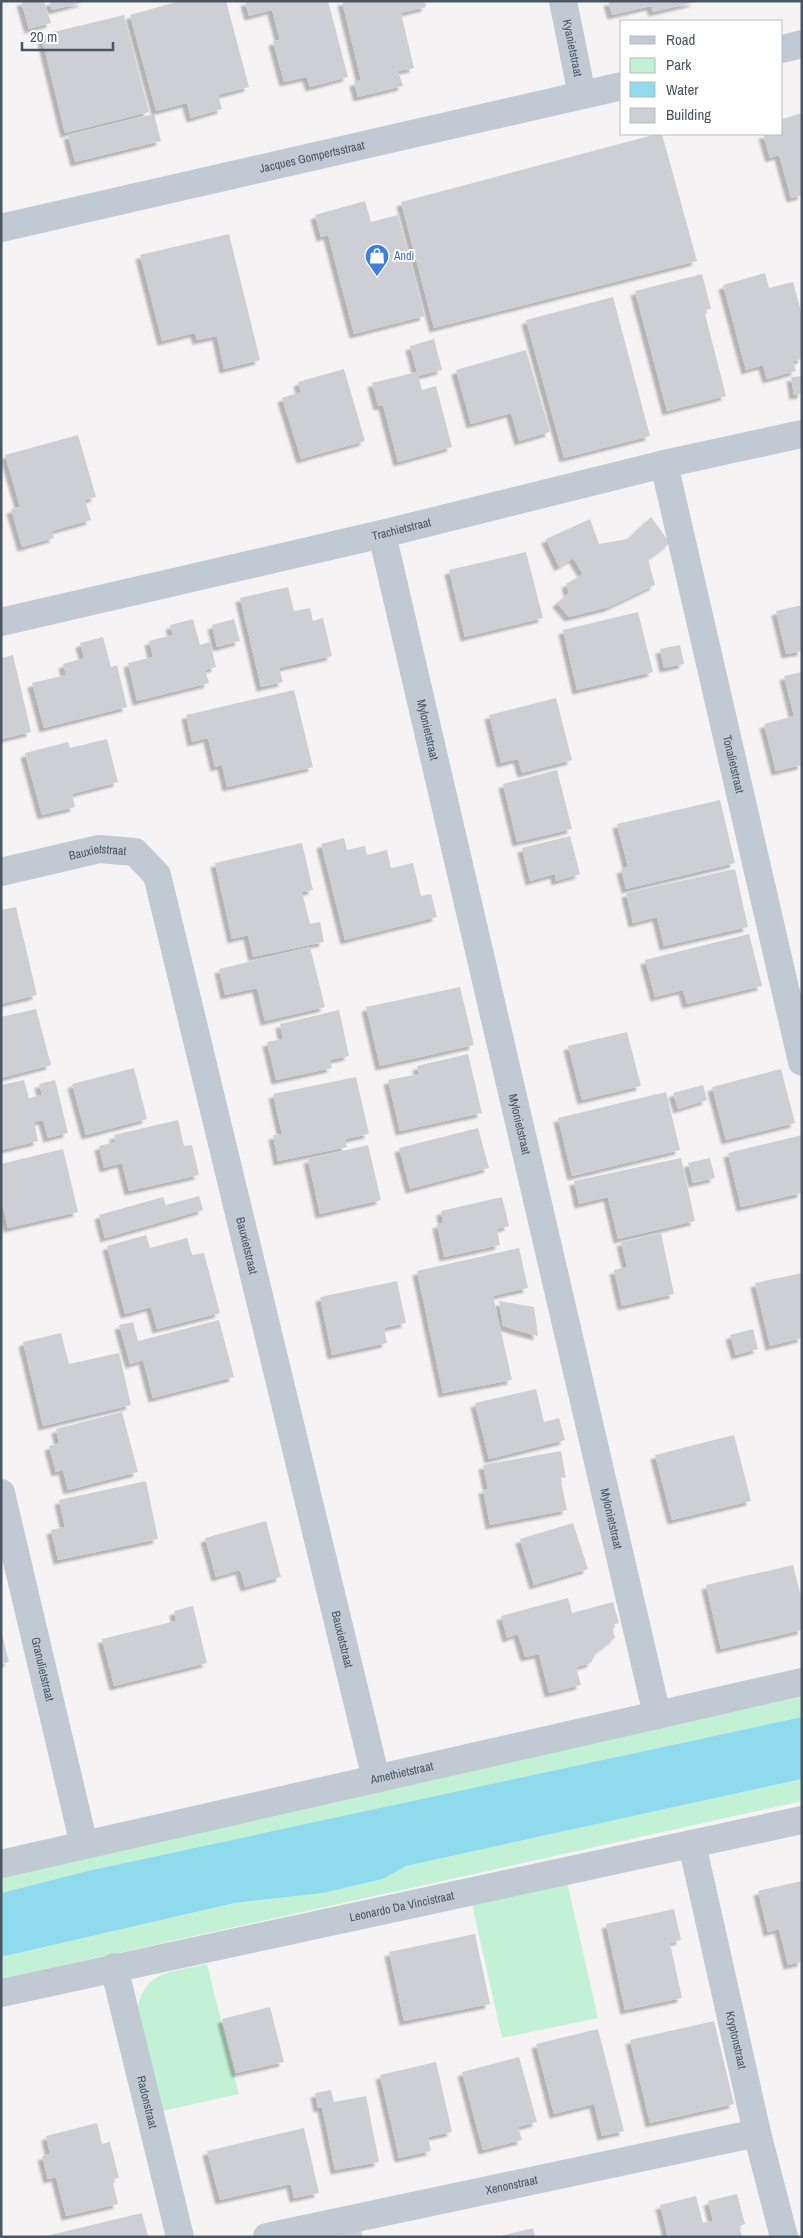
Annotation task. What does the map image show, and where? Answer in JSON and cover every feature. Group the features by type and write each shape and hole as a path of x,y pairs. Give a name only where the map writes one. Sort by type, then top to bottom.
{"street":[{"name":"Kyanietstraat","path":"563,1 582,95"},
{"path":"783,49 802,44"},
{"name":"Jacques Gompertsstraat","path":"1,228 620,86"},
{"name":"Trachietstraat","path":"1,622 382,534 664,464 802,434"},
{"name":"Tonalietstraat","path":"664,464 802,1062"},
{"name":"Mylonietstraat","path":"382,534 657,1715"},
{"name":"Bauxietstraat","path":"1,872 100,849 135,852 157,874 376,1779"},
{"name":"Granulietstraat","path":"1,1493 84,1845"},
{"name":"Amethietstraat","path":"1,1864 802,1682"},
{"name":"Leonardo Da Vincistraat","path":"1,1993 114,1967 802,1820"},
{"name":"Kryptonstraat","path":"692,1844 757,2134 784,2237"},
{"name":"Radonstraat","path":"114,1967 180,2237"},
{"name":"Xenonstraat","path":"267,2237 757,2134"}],"green space":[{"path":"802,1697 802,1717 92,1870 1,1893 1,1873"},
{"path":"802,1779 802,1801 1,1979 1,1957 236,1903 323,1893 383,1879 406,1866"},
{"path":"567,1882 598,2018 502,2038 472,1904"},
{"path":"207,1964 239,2094 162,2111 138,2011 141,1998 146,1987 162,1975"}],"water":[{"path":"802,1717 802,1779 406,1866 383,1879 323,1893 235,1903 1,1957 1,1893 92,1870"}],"building":[{"path":"21,1 44,1 51,23 29,29"},
{"path":"49,1 84,1 84,2 52,10"},
{"path":"180,1 226,1 249,87 218,95 222,109 191,118 187,103 156,111 130,15"},
{"path":"245,1 328,1 348,77 310,87 307,77 284,82 273,41 280,40 272,10 249,16"},
{"path":"342,1 425,1 426,7 401,13 414,68 398,71 403,86 358,97 354,82 361,80"},
{"path":"608,1 695,2 653,12 651,6 612,15"},
{"path":"124,15 149,112 65,133 41,35"},
{"path":"802,113 802,195 791,198 779,155 770,158 763,135 783,135 783,119"},
{"path":"154,114 161,141 75,162 68,135"},
{"path":"653,135 662,135 697,261 434,328 401,202"},
{"name":"Andi","path":"365,201 371,222 398,215 425,316 354,334 328,235 321,237 315,215"},
{"path":"229,234 260,360 224,369 217,336 197,340 195,333 162,341 140,255"},
{"path":"765,273 769,288 793,282 802,315 802,359 793,361 796,371 767,379 763,365 746,370 723,285"},
{"path":"702,274 711,309 704,310 726,396 667,411 635,291"},
{"path":"613,297 650,436 564,458 526,320"},
{"path":"434,339 442,370 418,376 422,390 436,386 452,447 398,462 383,405 378,406 372,383 417,372 410,346"},
{"path":"526,350 550,432 519,441 511,413 471,424 456,370"},
{"path":"344,369 365,441 301,459 282,398 301,392 298,382"},
{"path":"802,376 802,394 794,395 791,377"},
{"path":"78,435 96,497 85,500 91,520 52,531 54,538 22,547 11,509 20,507 5,455"},
{"path":"651,517 670,543 648,559 655,585 609,607 569,617 557,603 569,593 566,584 583,574 573,558 559,567 546,539 590,519 599,544 628,539"},
{"path":"526,552 543,618 465,637 449,570"},
{"path":"288,587 294,611 310,608 313,621 323,618 332,656 279,668 283,682 261,687 240,598"},
{"path":"802,605 802,651 786,654 776,611"},
{"path":"638,612 653,672 577,690 563,630"},
{"path":"193,619 200,645 210,642 216,667 205,670 209,683 137,701 128,663 153,657 149,641 173,635 170,625"},
{"path":"234,619 240,641 217,647 212,625"},
{"path":"103,637 111,667 117,665 127,707 44,728 32,683 66,675 63,664 84,658 80,643"},
{"path":"680,645 684,664 664,668 660,649"},
{"path":"13,655 31,732 2,739 1,658"},
{"path":"802,672 802,765 776,771 764,724 794,716 784,676"},
{"path":"294,690 313,767 227,787 222,765 215,767 208,738 192,742 186,715"},
{"path":"556,698 572,760 522,773 518,759 501,763 489,715"},
{"path":"107,739 118,782 72,794 75,807 42,815 25,753 68,742 70,748"},
{"path":"557,770 572,829 517,842 503,784"},
{"path":"720,800 735,863 626,889 621,869 628,867 617,824"},
{"path":"570,836 580,874 556,881 555,874 530,881 522,848"},
{"path":"344,838 347,850 365,846 367,855 387,850 391,868 413,863 421,896 431,894 437,917 345,940 321,844"},
{"path":"302,843 313,890 302,892 310,924 320,922 324,942 253,957 248,935 232,939 215,863"},
{"path":"735,869 748,927 664,946 657,917 633,923 626,893"},
{"path":"16,907 37,995 1,1004 1,910"},
{"path":"749,934 762,986 687,1004 683,990 655,997 645,960"},
{"path":"310,947 325,1007 265,1021 257,988 225,995 219,969"},
{"path":"460,987 474,1045 380,1066 366,1007"},
{"path":"36,1009 51,1065 1,1078 1,1017"},
{"path":"339,1010 349,1056 330,1060 332,1068 276,1080 267,1042 283,1039 280,1024"},
{"path":"627,1032 641,1086 582,1100 568,1046"},
{"path":"468,1054 482,1113 400,1131 388,1080 419,1074 417,1066"},
{"path":"134,1068 147,1119 86,1135 72,1084"},
{"path":"781,1069 795,1123 726,1140 712,1087"},
{"path":"356,1077 369,1134 345,1139 347,1147 278,1161 273,1135 282,1134 273,1094"},
{"path":"24,1080 29,1098 42,1095 39,1084 55,1080 68,1133 48,1138 43,1120 34,1122 38,1141 1,1150 1,1085"},
{"path":"703,1085 707,1100 678,1109 673,1093"},
{"path":"666,1092 680,1150 572,1176 558,1118"},
{"path":"178,1120 184,1146 192,1145 199,1175 129,1191 122,1163 104,1168 99,1146 115,1142 114,1135"},
{"path":"478,1128 489,1168 410,1189 399,1148"},
{"path":"802,1135 802,1193 741,1207 728,1153"},
{"path":"368,1145 381,1200 320,1214 308,1159"},
{"path":"63,1149 78,1212 8,1228 1,1199 1,1164"},
{"path":"681,1158 695,1221 618,1239 608,1197 579,1204 574,1181"},
{"path":"710,1158 715,1178 693,1183 688,1163"},
{"path":"199,1196 203,1210 105,1238 99,1215 163,1197 166,1205"},
{"path":"502,1197 509,1226 497,1229 500,1245 444,1257 437,1224 443,1223 441,1211"},
{"path":"661,1233 674,1294 622,1306 614,1270 627,1267 621,1242"},
{"path":"146,1235 150,1248 187,1238 192,1255 204,1253 220,1313 157,1329 151,1307 125,1314 107,1246"},
{"path":"519,1248 528,1288 493,1296 512,1380 443,1393 417,1271"},
{"path":"802,1273 802,1338 770,1346 755,1283"},
{"path":"397,1281 406,1323 384,1328 387,1343 332,1355 320,1297"},
{"path":"499,1301 534,1307 538,1336 503,1326"},
{"path":"219,1320 234,1377 153,1398 143,1360 130,1364 119,1325 133,1322 138,1341"},
{"path":"753,1329 758,1349 736,1355 730,1335"},
{"path":"61,1333 69,1364 119,1353 131,1405 43,1426 23,1342"},
{"path":"536,1389 544,1422 559,1418 565,1440 489,1459 475,1403"},
{"path":"122,1412 138,1472 68,1490 63,1470 56,1472 49,1446 59,1443 56,1429"},
{"path":"734,1435 751,1501 672,1520 655,1455"},
{"path":"561,1451 566,1478 560,1477 567,1510 490,1525 483,1489 488,1489 483,1465"},
{"path":"146,1481 158,1539 58,1560 51,1530 65,1527 59,1500"},
{"path":"266,1521 281,1577 245,1587 240,1570 216,1577 205,1538"},
{"path":"573,1523 588,1569 534,1585 520,1539"},
{"path":"793,1565 802,1601 802,1630 721,1649 706,1585"},
{"path":"568,1598 572,1613 613,1602 619,1623 612,1625 615,1638 596,1652 591,1663 576,1667 581,1685 549,1693 539,1654 525,1657 518,1634 507,1638 501,1616"},
{"path":"193,1606 207,1663 114,1686 102,1639 176,1621 174,1611"},
{"path":"1,1635 9,1662 1,1664"},
{"path":"802,1881 802,1962 788,1965 779,1929 768,1932 758,1891"},
{"path":"674,1909 681,1940 670,1943 682,1998 625,2010 606,1924"},
{"path":"475,1934 490,2004 404,2021 389,1952"},
{"path":"270,2007 284,2062 236,2073 222,2019"},
{"path":"714,2021 734,2104 650,2123 630,2040"},
{"path":"598,2029 624,2131 602,2136 594,2104 554,2114 536,2044"},
{"path":"519,2057 537,2122 518,2127 522,2140 483,2150 462,2072"},
{"path":"436,2062 452,2132 428,2137 431,2151 399,2158 380,2075"},
{"path":"331,2090 334,2102 366,2096 379,2162 335,2170 322,2107 318,2108 315,2093"},
{"path":"97,2123 102,2144 110,2142 119,2178 112,2179 118,2204 66,2216 56,2177 48,2179 42,2156 50,2154 46,2136"},
{"path":"304,2128 319,2193 294,2198 291,2184 220,2200 207,2151"},
{"path":"737,2194 745,2224 739,2226 742,2237 668,2237 660,2205 696,2196 703,2223 713,2221 708,2201"},
{"path":"142,2213 148,2237 46,2237 46,2236"},
{"path":"533,2228 535,2237 501,2236"},
{"path":"361,2230 363,2237 332,2237"}],"place":[{"name":"Andi","path":"377,277"}]}
